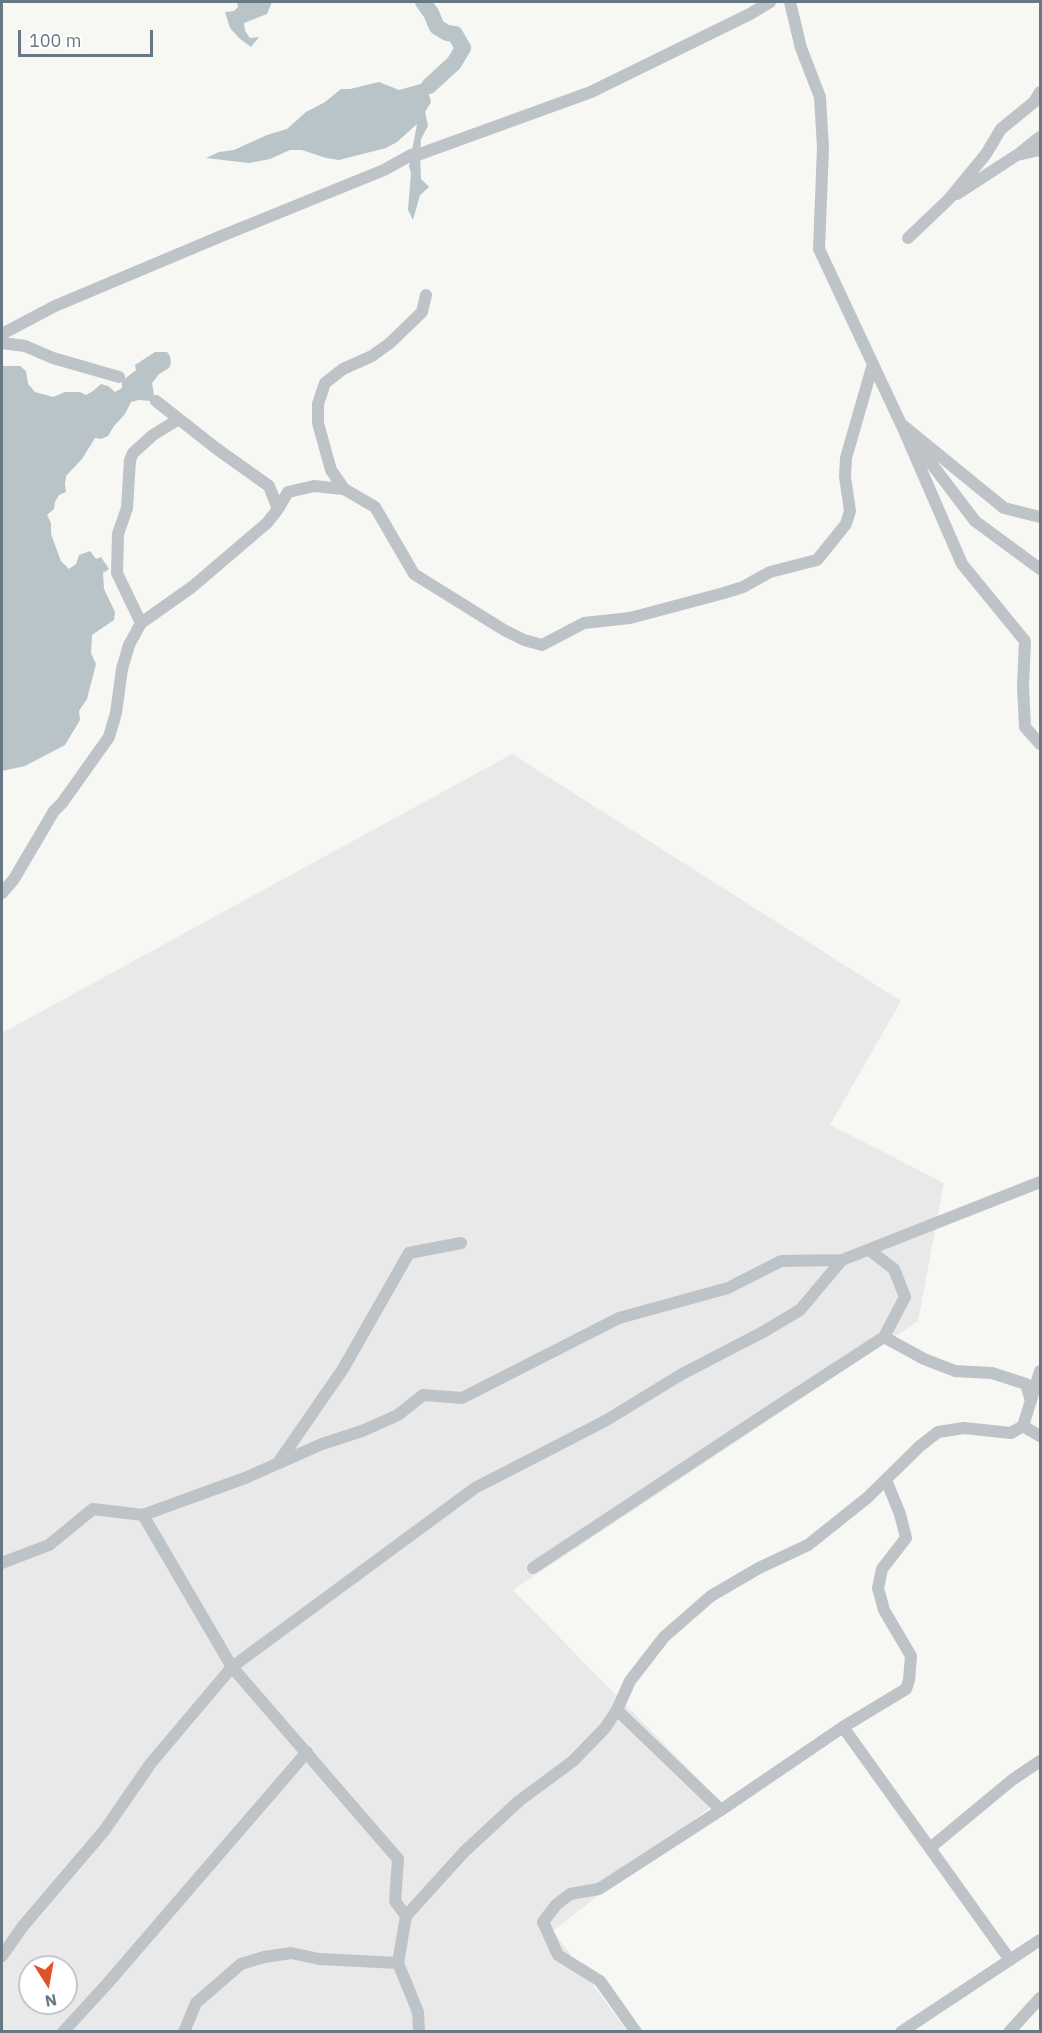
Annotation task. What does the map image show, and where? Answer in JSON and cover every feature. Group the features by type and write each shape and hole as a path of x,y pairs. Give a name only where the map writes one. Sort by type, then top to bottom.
{"street":[{"path":"2,334 55,306 384,170 411,155 591,92 770,2"},
{"path":"790,2 801,48 820,97 823,148 819,249 901,424 962,564 1025,640 1024,728 1041,744"},
{"path":"908,238 949,199 986,154 1001,129 1034,102 1041,92"},
{"path":"949,199 1041,137"},
{"path":"1017,155 1041,150"},
{"path":"426,295 422,312 390,343 372,356 343,369 325,383 318,405 318,423 330,470 344,489 375,507 414,574 504,630 524,640 542,645 584,623 630,618 724,593 742,587 770,572 816,560 846,524 850,511 844,477 846,458 873,363"},
{"path":"2,344 25,346 53,358 119,377"},
{"path":"156,401 269,486 288,492 314,486 344,489"},
{"path":"141,623 117,573 118,534 127,508 130,460 133,453 153,435 179,419"},
{"path":"901,424 1004,508 1041,517"},
{"path":"901,424 975,521 1041,569"},
{"path":"314,486 329,475 330,470"},
{"path":"269,486 278,509"},
{"path":"2,893 14,879 54,811 109,737 116,713 126,653 141,623 192,587 267,523 288,492"},
{"path":"2,1563 49,1545 93,1509 143,1515 244,1478 322,1444 362,1431 398,1415 423,1395 462,1398 619,1318 728,1288 781,1261 842,1260 1041,1182"},
{"path":"278,1463 343,1369 409,1253 461,1243"},
{"path":"533,1568 884,1337 905,1297 894,1269 869,1250"},
{"path":"2,1956 23,1926 104,1831 151,1763 232,1667 475,1488 605,1421 682,1374 800,1310 842,1260"},
{"path":"884,1337 924,1359 955,1371 992,1373 1026,1384 1031,1401"},
{"path":"419,2031 418,2012 398,1963 406,1916 464,1852 519,1802 573,1761 605,1728 617,1710 630,1682 664,1636 711,1596 759,1568 808,1545 867,1498 920,1446 938,1432 964,1428 1011,1433 1023,1426 1041,1371"},
{"path":"1023,1426 1041,1436"},
{"path":"636,2031 600,1981 558,1955 543,1922 556,1905 570,1894 599,1889 843,1727 906,1689 911,1656 884,1610 878,1588 882,1569 906,1538 900,1514 886,1480"},
{"path":"143,1515 232,1667 398,1859 395,1901 406,1916"},
{"path":"617,1710 721,1810"},
{"path":"843,1727 1010,1960"},
{"path":"63,2031 107,1984 307,1752"},
{"path":"930,1848 1012,1780 1041,1761"},
{"path":"901,2031 1041,1940"},
{"path":"184,2031 196,2003 241,1964 291,1953 319,1959 398,1963"},
{"path":"1009,2031 1041,1998"}],"shaded area":[{"path":"237,2 272,2 267,14 244,23 245,31 250,38 259,37 251,47 230,28 225,12 234,11 238,7"},
{"path":"379,82 399,90 424,83 431,102 425,112 428,126 421,139 420,154 421,179 429,187 420,195 413,220 408,210 411,173 409,166 417,124 397,142 386,148 339,160 302,150 290,150 270,159 249,163 206,158 219,152 234,150 287,129 306,112 325,102 341,89"},
{"path":"155,352 167,352 171,363 169,368 159,374 152,383 154,395 151,401 131,402 108,436 101,439 95,438 82,459 66,476 66,492 59,495 54,509 47,515 61,561 69,569 76,564 79,555 90,551 96,559 101,557 109,569 103,573 104,589 115,612 114,620 92,635 91,653 96,664 87,699 79,711 80,720 65,745 25,766 2,771 2,366 20,366 26,371 28,384 35,392 53,397 65,392 80,392 86,395 101,384 115,392 122,388 122,381 136,370 135,365"},
{"path":"512,754 901,1001 830,1125 944,1183 918,1321 513,1590 719,1800 553,1931 627,2031 2,2032 2,1033"}],"waterway":[{"path":"423,2 437,27 447,33 455,34 463,48 454,63 429,86"}]}
